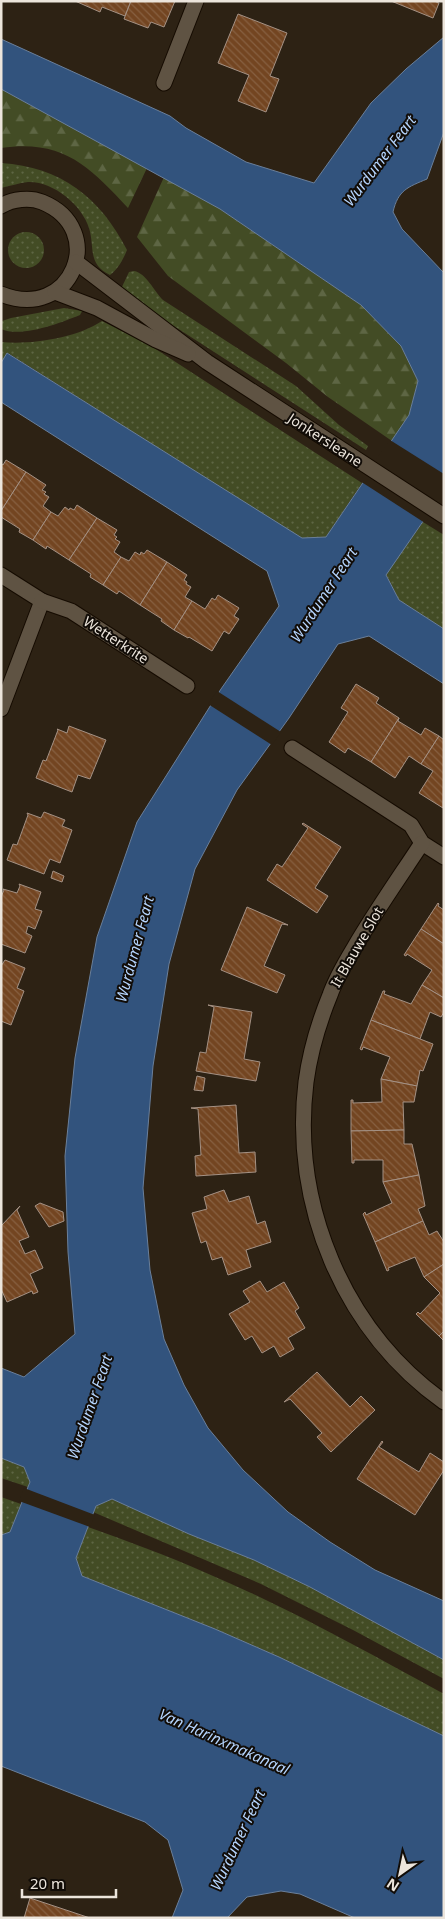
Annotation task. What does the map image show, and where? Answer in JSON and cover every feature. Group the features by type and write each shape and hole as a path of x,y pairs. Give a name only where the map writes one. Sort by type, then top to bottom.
{"street":[{"path":"164,83 196,1"},
{"path":"1,206 21,199 37,200 52,206 65,216 74,230 78,246 76,262 71,274 55,292 41,298 27,300 1,294"},
{"name":"Jonkersleane","path":"76,262 208,362 444,516"},
{"name":"Jonkersleane","path":"55,292 97,308 156,340 208,362"},
{"name":"Wetterkrite","path":"1,575 42,601 71,611 187,686"},
{"path":"1,709 42,601"},
{"path":"292,748 411,825 422,843 444,857"},
{"name":"It Blauwe Slot","path":"422,843 364,931 330,993 314,1043 306,1081 304,1142 306,1168 318,1226 329,1258 343,1288 363,1320 398,1362 418,1383 444,1402"}],"green space":[{"path":"1,89 147,168 128,208 87,168 73,159 58,152 42,148 23,146 1,148"},
{"path":"1,163 23,166 60,178 91,200 116,231 127,250 115,270 110,275 98,266 93,254 89,228 80,211 73,203 56,190 38,183 25,182 1,188"},
{"path":"164,177 220,209 361,305 401,346 418,381 409,415 392,441 328,397 286,363 168,276 137,237"},
{"path":"26,232 33,233 39,237 43,243 43,257 39,263 33,267 26,268 19,267 13,263 9,257 8,250 9,243 13,237 19,233"},
{"path":"134,271 146,279 163,300 296,386 339,425 368,446 366,450 163,319 121,289 129,272"},
{"path":"64,308 82,311 80,315 62,322 30,331 19,332 1,329 2,321 11,318"},
{"path":"102,321 151,346 362,483 326,537 302,539 8,353 1,363 1,342 13,343 53,339 80,332"},
{"path":"423,522 444,535 444,629 399,600 386,574"},
{"path":"1,1458 24,1467 30,1482 28,1487 1,1478"},
{"path":"1,1497 21,1504 10,1532 1,1535"},
{"path":"112,1499 189,1534 254,1560 310,1587 444,1660 444,1679 353,1630 261,1584 93,1512 96,1506"},
{"path":"88,1527 175,1560 265,1600 326,1630 444,1694 444,1736 279,1657 215,1629 82,1576 76,1558"}],"water":[{"path":"444,37 444,132 427,179 405,190 398,199 393,212 402,229 444,273 444,491 386,575 399,600 444,629 444,684 369,636 338,644 289,718 237,790 195,869 169,964 153,1066 143,1188 150,1270 164,1339 184,1385 208,1428 243,1470 288,1512 330,1542 375,1570 444,1601 444,1660 310,1587 254,1560 189,1534 112,1499 96,1506 76,1558 82,1576 215,1629 279,1657 444,1736 444,1918 355,1918 300,1894 281,1891 247,1897 227,1918 172,1918 183,1890 168,1840 145,1822 1,1766 1,1535 10,1532 30,1482 24,1467 1,1458 1,1368 24,1377 75,1334 68,1252 65,1156 75,1058 97,937 137,822 221,689 279,606 267,571 1,402 1,363 7,353 302,538 326,537 409,415 418,381 401,346 361,305 220,209 1,89 1,39 170,116 186,128 246,162 314,183 371,103 406,69"}],"pier":[{"path":"390,440 444,474 444,495 425,523 360,481"},
{"path":"217,691 281,732 272,745 208,704"},
{"path":"24,1488 95,1515 90,1527 19,1501"}],"building":[{"path":"75,1 131,1 125,16 102,7 100,12"},
{"path":"131,1 175,1 164,27 151,22 148,28 124,19"},
{"path":"391,1 434,1 439,3 433,18"},
{"path":"238,14 287,33 270,76 279,79 266,112 238,101 249,75 218,63"},
{"path":"6,460 26,472 1,511 1,464 3,465"},
{"path":"26,472 46,485 42,490 49,497 43,506 51,512 33,540 19,532 20,529 1,517 1,511"},
{"path":"77,505 97,518 69,560 47,546 46,549 33,540 51,512 58,516 65,507 69,510 70,508 74,510"},
{"path":"97,518 117,530 114,535 117,537 115,539 120,542 114,552 121,557 103,585 90,577 91,574 69,560"},
{"path":"147,550 167,562 140,605 119,591 117,594 103,585 121,557 129,561 135,552 140,555 141,552 144,554"},
{"path":"167,562 187,575 184,580 191,587 185,597 192,601 174,630 161,621 162,619 140,605"},
{"path":"218,595 239,608 234,616 239,619 229,634 224,631 212,651 174,630 192,601 205,609 212,598 215,600"},
{"path":"356,684 379,698 376,703 399,718 371,762 348,748 345,753 329,742 348,712 341,708"},
{"path":"399,718 398,721 421,735 425,728 439,736 421,764 409,756 395,778 371,762"},
{"path":"69,726 106,740 90,779 78,775 72,792 36,778 43,760 46,761 57,729 67,733"},
{"path":"439,736 444,740 443,808 419,793 433,771 421,764"},
{"path":"44,812 65,820 62,826 72,830 60,863 50,859 44,874 7,860 13,844 17,845 28,815 27,813 41,818"},
{"path":"303,823 341,847 315,888 328,896 317,913 267,880 277,864 282,867 308,828"},
{"path":"53,871 64,876 62,882 51,878"},
{"path":"19,884 41,892 35,909 42,911 35,929 28,926 26,933 32,936 25,953 1,944 1,897 3,889 17,893"},
{"path":"438,903 438,906 444,910 444,944 421,929"},
{"path":"247,907 288,925 282,924 264,966 285,975 277,993 221,970"},
{"path":"421,929 444,944 444,998 422,985 432,970 407,954 406,956 404,955"},
{"path":"5,960 25,968 17,988 24,991 11,1025 1,1021 1,966"},
{"path":"422,985 444,998 444,1012 441,1017 430,1012 420,1039 371,1020 383,991 385,991 384,994 411,1004"},
{"path":"208,1005 252,1012 244,1059 260,1062 256,1081 196,1071 200,1052 206,1053 214,1007"},
{"path":"371,1020 433,1044 423,1071 420,1070 417,1086 381,1079 390,1057 363,1047 362,1050 360,1049"},
{"path":"197,1076 205,1078 203,1091 194,1090"},
{"path":"381,1079 417,1086 414,1102 403,1102 404,1130 351,1131 351,1100 353,1100 353,1103 382,1102"},
{"path":"236,1105 239,1153 255,1152 256,1172 196,1176 195,1156 201,1155 198,1109 191,1108"},
{"path":"404,1130 404,1144 412,1144 419,1175 383,1182 383,1160 354,1160 354,1163 352,1163 351,1131"},
{"path":"419,1175 425,1206 418,1209 423,1221 375,1242 363,1214 365,1212 366,1215 392,1203 383,1182"},
{"path":"224,1190 229,1202 249,1196 257,1224 265,1221 271,1242 246,1250 251,1267 228,1275 222,1257 212,1260 206,1241 201,1243 192,1213 207,1209 204,1197"},
{"path":"40,1203 63,1212 64,1221 49,1227 35,1206"},
{"path":"20,1206 17,1210 29,1237 19,1241 25,1254 35,1250 43,1268 30,1274 38,1292 33,1294 32,1291 7,1302 1,1289 1,1226"},
{"path":"423,1221 429,1235 437,1231 444,1242 444,1264 424,1277 415,1257 388,1268 389,1270 387,1271 375,1242"},
{"path":"444,1264 444,1331 439,1336 416,1314 418,1312 420,1314 440,1293 424,1277"},
{"path":"260,1281 267,1292 284,1282 299,1308 295,1311 305,1328 288,1338 294,1349 280,1357 274,1346 262,1353 252,1336 245,1340 229,1314 250,1302 243,1291"},
{"path":"444,1331 444,1341 439,1336"},
{"path":"317,1372 350,1407 361,1396 375,1410 331,1452 317,1437 322,1433 290,1399 284,1402"},
{"path":"382,1441 379,1447 419,1472 430,1453 444,1462 444,1470 415,1515 357,1479"},
{"path":"30,1898 90,1918 24,1918"}],"water label":[{"name":"Wurdumer Feart","path":"380,161"},
{"name":"Wurdumer Feart","path":"324,595"},
{"name":"Wurdumer Feart","path":"135,949"},
{"name":"Wurdumer Feart","path":"90,1407"},
{"name":"Van Harinxmakanaal","path":"224,1742"},
{"name":"Wurdumer Feart","path":"238,1840"}]}
